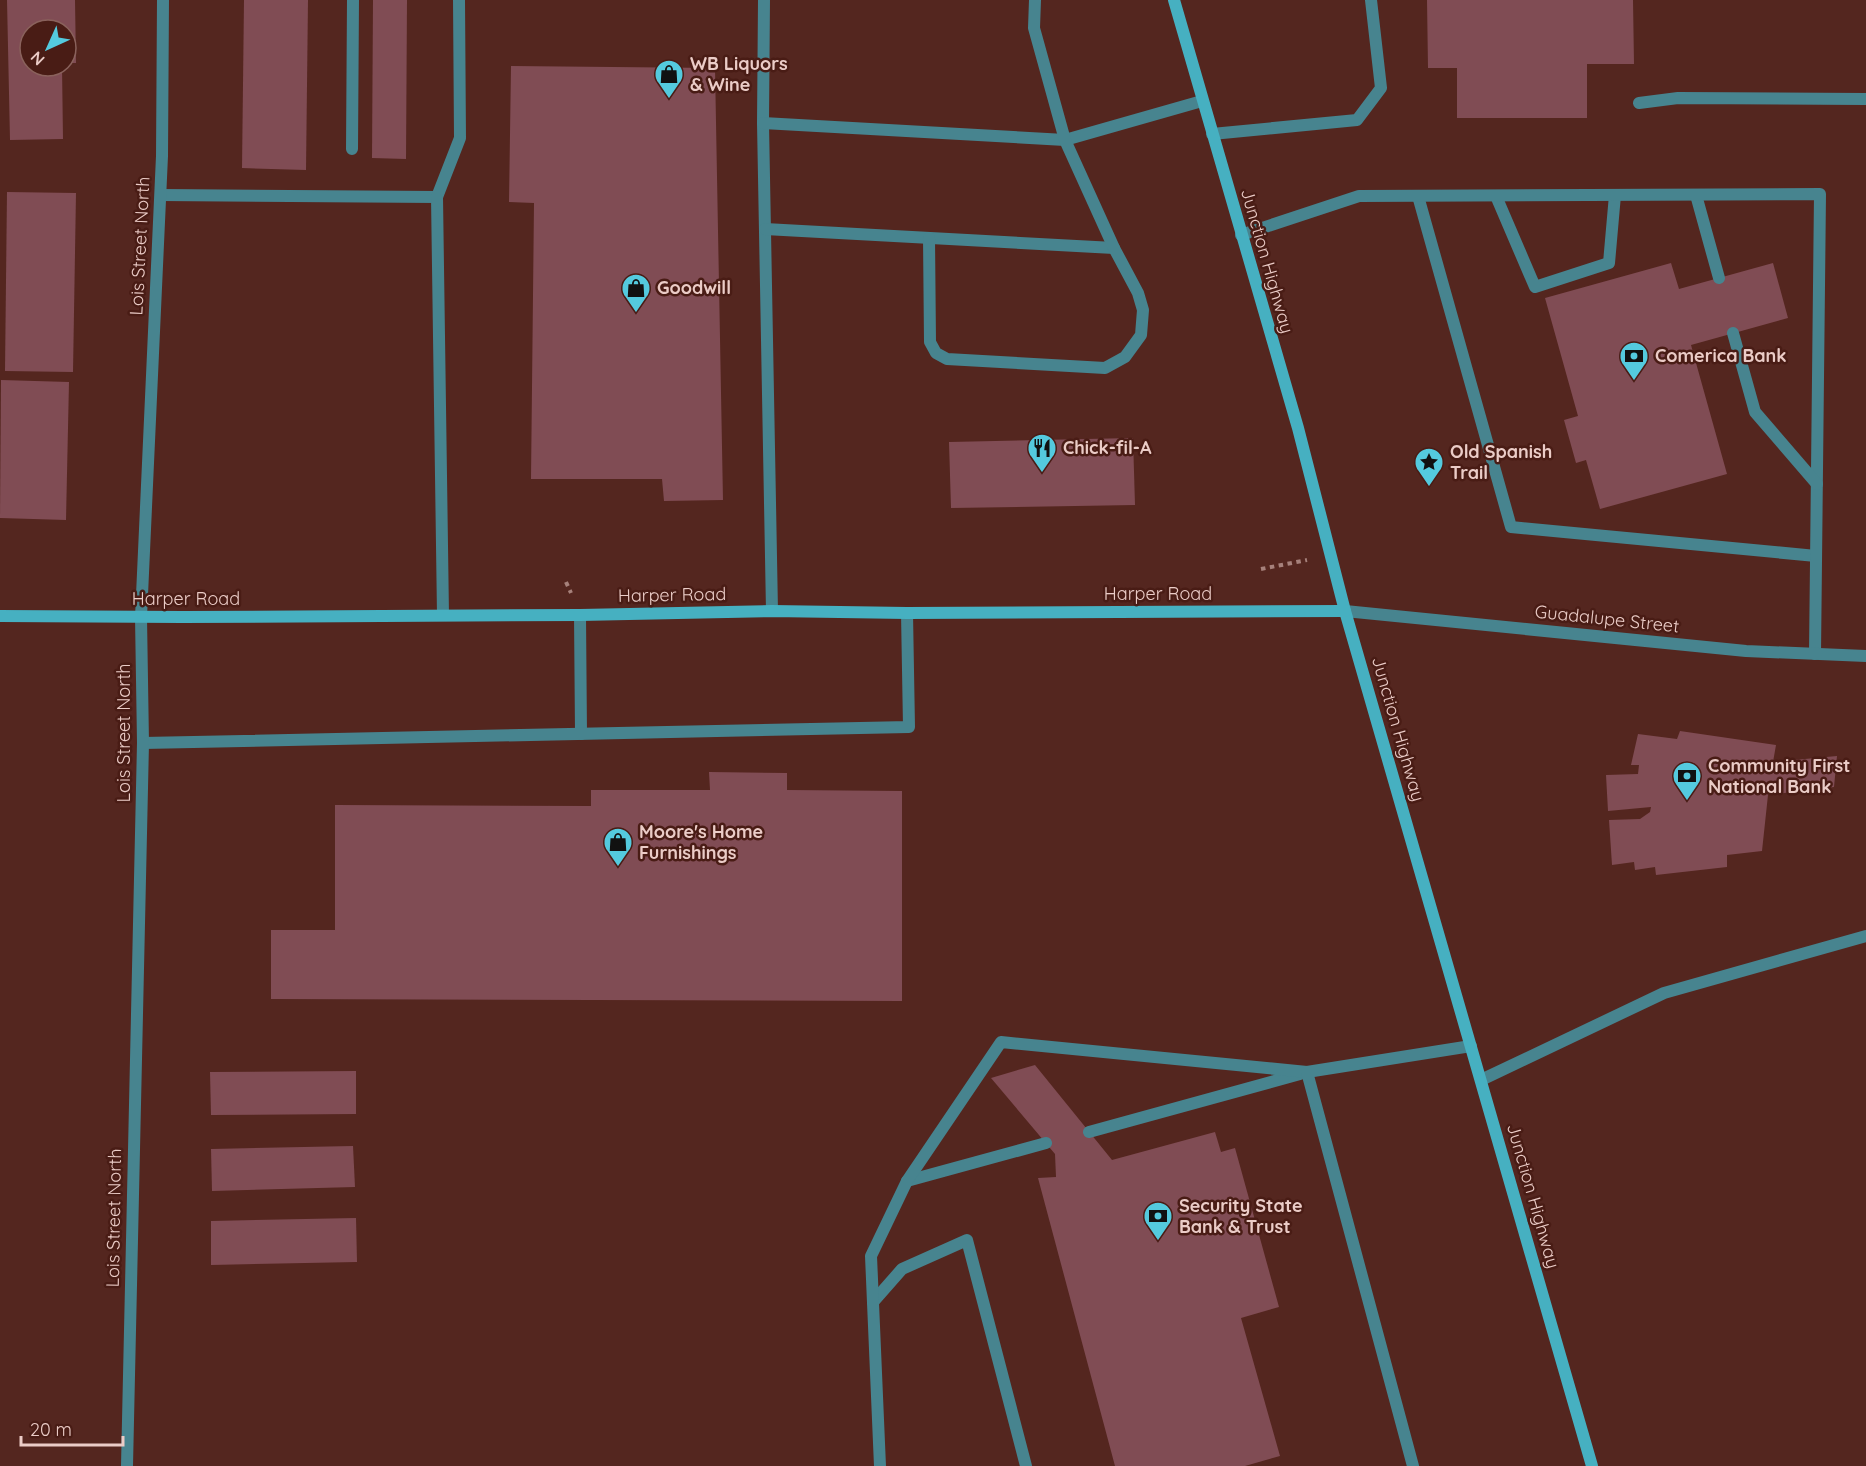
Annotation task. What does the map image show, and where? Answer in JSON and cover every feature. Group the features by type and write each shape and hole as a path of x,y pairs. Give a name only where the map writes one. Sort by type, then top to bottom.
{"main road":[{"name":"Junction Highway","path":"1174,0 1298,428 1345,611 1592,1466"},
{"name":"Harper Road","path":"0,616 580,615 772,611 907,613 1345,611"}],"street":[{"name":"Lois Street North","path":"127,1466 143,743 141,617 161,195 163,0"},
{"path":"352,149 353,0"},
{"path":"443,615 437,197 460,138 459,0"},
{"path":"764,0 763,123 772,611"},
{"path":"929,238 930,342 936,353 947,358 1105,368 1125,357 1141,335 1143,310 1138,293 1114,248 1065,140 1034,28 1035,0"},
{"path":"1212,134 1357,120 1381,88 1371,0"},
{"path":"1639,103 1678,98 1866,99"},
{"path":"763,123 1065,140 1202,101"},
{"path":"1241,235 1359,196 1820,194 1815,654"},
{"path":"161,195 437,197"},
{"path":"1496,196 1535,287 1609,263 1615,195"},
{"path":"1696,195 1719,278"},
{"path":"1418,196 1511,527 1816,556"},
{"path":"765,229 1114,248"},
{"path":"1733,333 1755,412 1817,484"},
{"name":"Guadalupe Street","path":"1345,611 1746,651 1866,656"},
{"path":"143,743 909,727 907,613"},
{"path":"580,615 581,734"},
{"path":"1481,1080 1664,993 1866,936"},
{"path":"880,1466 871,1256 907,1181 1001,1042 1307,1072"},
{"path":"1089,1132 1307,1072 1471,1046"},
{"path":"1307,1072 1413,1466"},
{"path":"907,1181 1046,1143"},
{"path":"873,1302 902,1269 967,1240 1026,1466"}],"path":[{"path":"1261,569 1331,556"}],"building":[{"path":"7,0 75,0 75,18 18,18 18,78 62,78 63,139 10,140"},
{"path":"244,0 308,0 306,170 242,168"},
{"path":"373,0 407,0 406,159 372,158"},
{"path":"1427,0 1633,0 1634,64 1587,64 1587,118 1457,118 1457,68 1428,68"},
{"path":"511,66 715,68 723,500 664,501 662,479 531,479 534,203 509,202"},
{"path":"7,192 76,193 73,372 5,371"},
{"name":"Comerica Bank","path":"1671,263 1679,289 1773,263 1788,318 1691,345 1727,474 1600,509 1586,460 1576,463 1564,420 1578,416 1545,298"},
{"path":"1,380 69,382 66,520 0,518"},
{"name":"Chick-fil-A","path":"1133,438 1135,505 951,508 949,442"},
{"name":"Community First National Bank","path":"1680,731 1776,745 1773,762 1837,756 1834,787 1768,795 1762,851 1727,855 1727,867 1656,875 1655,867 1635,870 1634,862 1612,865 1609,820 1640,819 1650,812 1651,807 1608,811 1606,775 1638,774 1639,765 1631,765 1638,734 1677,739"},
{"name":"Moore's Home Furnishings","path":"709,772 787,773 787,790 902,791 902,1001 271,999 271,930 335,930 335,805 591,806 591,790 710,790"},
{"name":"Security State Bank & Trust","path":"1035,1065 1112,1160 1215,1132 1221,1152 1235,1148 1279,1307 1241,1318 1280,1456 1245,1466 1115,1466 1038,1178 1056,1177 1055,1154 991,1078"},
{"path":"356,1071 356,1114 211,1115 210,1072"},
{"path":"353,1146 355,1187 212,1191 211,1149"},
{"path":"356,1218 357,1262 211,1265 211,1221"}],"place":[{"name":"WB Liquors & Wine","path":"669,100"},
{"name":"Goodwill","path":"636,314"},
{"name":"Comerica Bank","path":"1634,382"},
{"name":"Chick-fil-A","path":"1042,474"},
{"name":"Old Spanish Trail","path":"1429,488"},
{"name":"Community First National Bank","path":"1687,802"},
{"name":"Moore's Home Furnishings","path":"618,868"},
{"name":"Security State Bank & Trust","path":"1158,1242"}]}
